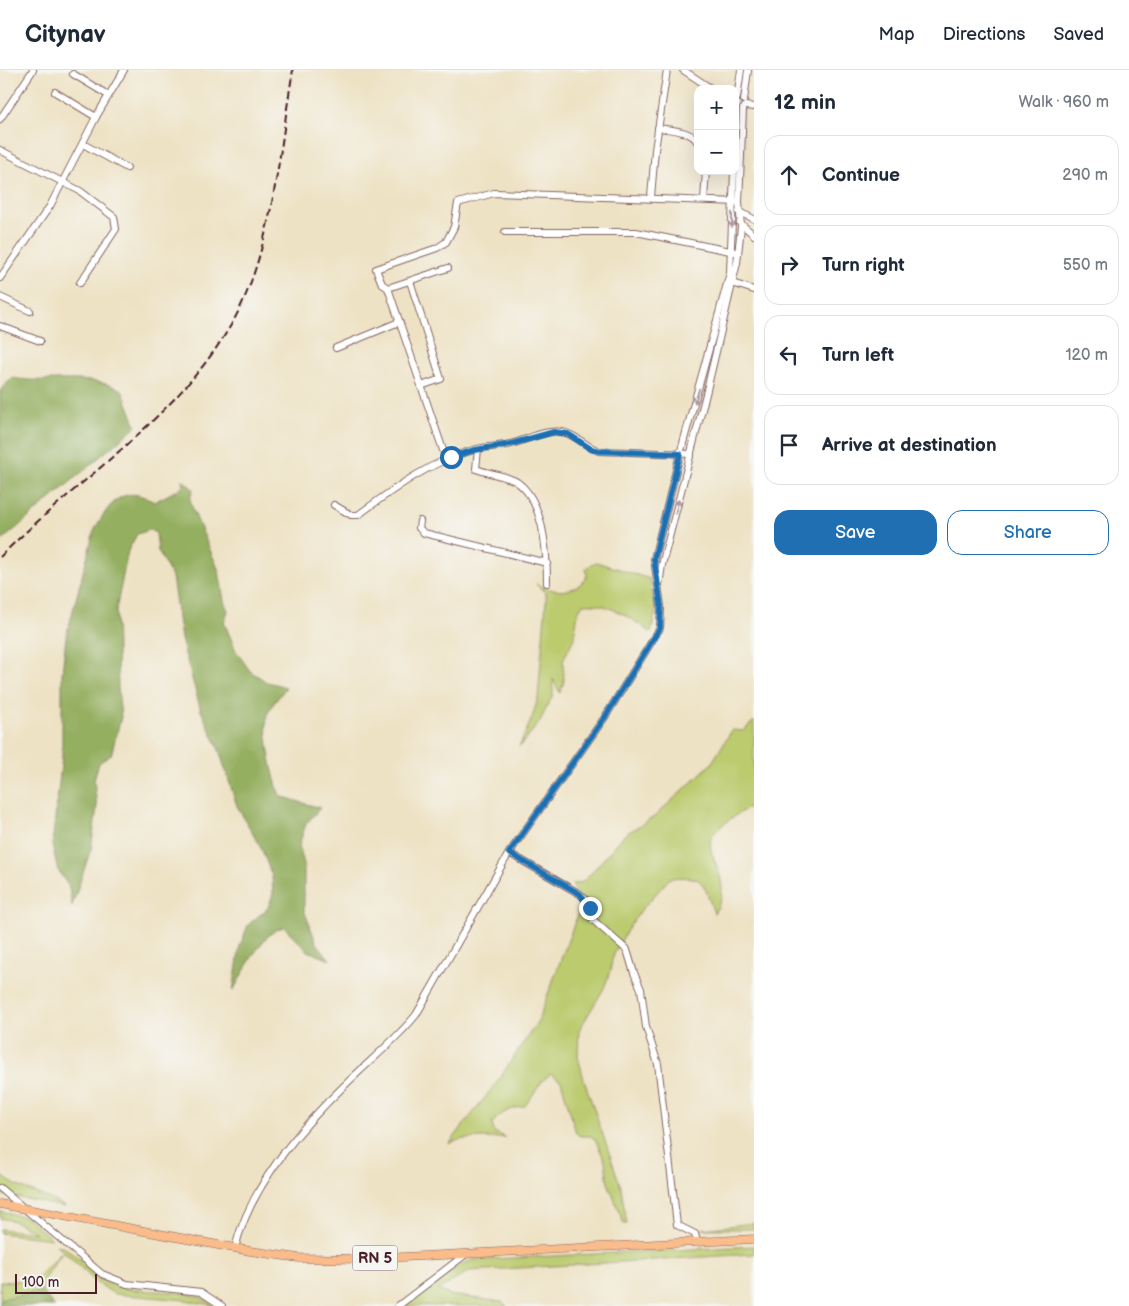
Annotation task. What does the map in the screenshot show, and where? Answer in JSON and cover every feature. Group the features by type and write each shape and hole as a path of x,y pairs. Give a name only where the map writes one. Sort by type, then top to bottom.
{"main road":[{"name":"RN 5","path":"0,1204 235,1248 299,1258 324,1259 466,1254 754,1239"}],"street":[{"path":"0,119 33,70"},
{"path":"0,278 46,213 64,182 108,95 124,70"},
{"path":"651,197 658,128 667,70"},
{"path":"683,70 706,85"},
{"path":"659,588 664,556 688,467 732,283 735,252 741,70"},
{"path":"741,102 748,70"},
{"path":"73,74 108,95"},
{"path":"55,92 96,117"},
{"path":"741,102 754,107"},
{"path":"658,128 688,133 694,136"},
{"path":"83,144 127,168"},
{"path":"0,150 64,182 110,212 116,222 116,229 80,283"},
{"path":"704,200 706,175"},
{"path":"235,1248 244,1218 258,1193 290,1146 344,1085 397,1037 416,1014 509,853 605,717 655,640 660,628 659,588 654,559 677,465 735,252 740,223 734,175"},
{"path":"446,459 388,288 382,284 376,268 437,248 446,242 454,227 456,207 464,201 494,193 651,197 736,202"},
{"path":"739,212 754,220"},
{"path":"740,223 754,235"},
{"path":"505,232 636,232 735,252"},
{"path":"388,288 448,268"},
{"path":"410,281 441,378 421,386"},
{"path":"732,283 754,290"},
{"path":"0,297 30,311"},
{"path":"336,348 399,322"},
{"path":"0,326 40,341"},
{"path":"334,505 351,515 358,515 412,476 446,459 478,449 501,446 541,434 562,432 591,449 599,451 691,454"},
{"path":"478,449 476,469 512,480 521,486 530,498 544,533 547,583"},
{"path":"677,465 688,467"},
{"path":"420,521 419,528 424,533 547,563"},
{"path":"509,853 580,894 586,900 593,920 627,950 634,974 641,989 646,1027 658,1064 677,1225 695,1234 696,1242"},
{"path":"0,1188 102,1274 127,1284 201,1292 222,1306"},
{"path":"398,1306 466,1254"}],"green space":[{"path":"12,378 26,380 81,380 108,385 122,390 136,426 0,542 0,391"},
{"path":"182,479 193,489 190,499 193,510 219,571 224,601 228,611 224,622 236,651 250,671 267,682 286,687 268,713 266,730 269,754 280,796 320,808 306,824 299,845 304,864 304,910 316,942 330,960 308,951 284,927 276,930 261,944 233,991 240,946 248,925 268,908 273,894 272,876 262,850 237,806 218,747 201,711 181,639 172,577 158,551 156,533 150,530 137,534 128,551 116,610 118,689 121,717 111,755 99,763 94,780 97,807 91,849 72,906 69,887 58,870 52,845 62,757 62,673 66,637 94,531 111,505 118,499 134,494 154,502 183,487"},
{"path":"596,562 650,579 656,611 651,633 628,617 610,608 601,605 583,604 578,612 574,638 563,660 564,681 560,693 553,679 553,695 539,723 519,747 532,718 538,698 546,593 536,584 557,590 577,587 587,576 586,568"},
{"path":"754,721 754,804 724,824 711,838 710,845 721,881 722,891 720,902 714,913 705,888 701,883 691,878 670,878 642,909 629,927 612,958 611,970 603,990 579,1030 578,1057 585,1083 621,1187 627,1224 624,1224 608,1183 605,1161 595,1139 590,1136 580,1136 576,1133 561,1081 551,1074 543,1080 525,1106 506,1112 492,1124 494,1132 505,1137 468,1139 454,1141 449,1144 497,1082 538,1021 580,908 579,899 572,884 580,883 587,878 624,835 654,817 711,764 732,730 743,731"},
{"path":"0,1174 7,1180 65,1207 0,1194"},
{"path":"0,1211 26,1217 52,1239 0,1233 0,1229 36,1233 14,1221 0,1218"},
{"path":"754,1223 754,1229 702,1229"},
{"path":"56,1245 78,1257 97,1276 112,1285 138,1290 178,1292 204,1299 215,1306 185,1300 114,1294 96,1282"},
{"path":"754,1246 754,1254 470,1271 438,1290 450,1295 502,1302 507,1306 405,1306 460,1265 472,1260"},
{"path":"63,1251 45,1278 42,1291 0,1299 0,1282 29,1280 38,1277"},
{"path":"42,1291 54,1306 0,1306 0,1299"}],"railway":[{"path":"0,557 29,529 151,423 205,363 228,330 243,302 255,271 264,238 272,204 293,70"}],"route":[{"path":"451,457 475,450 511,444 554,432 568,434 591,449 599,451 680,454 654,559 654,570 661,606 660,628 655,640 605,717 509,853 580,894 590,908"}]}
